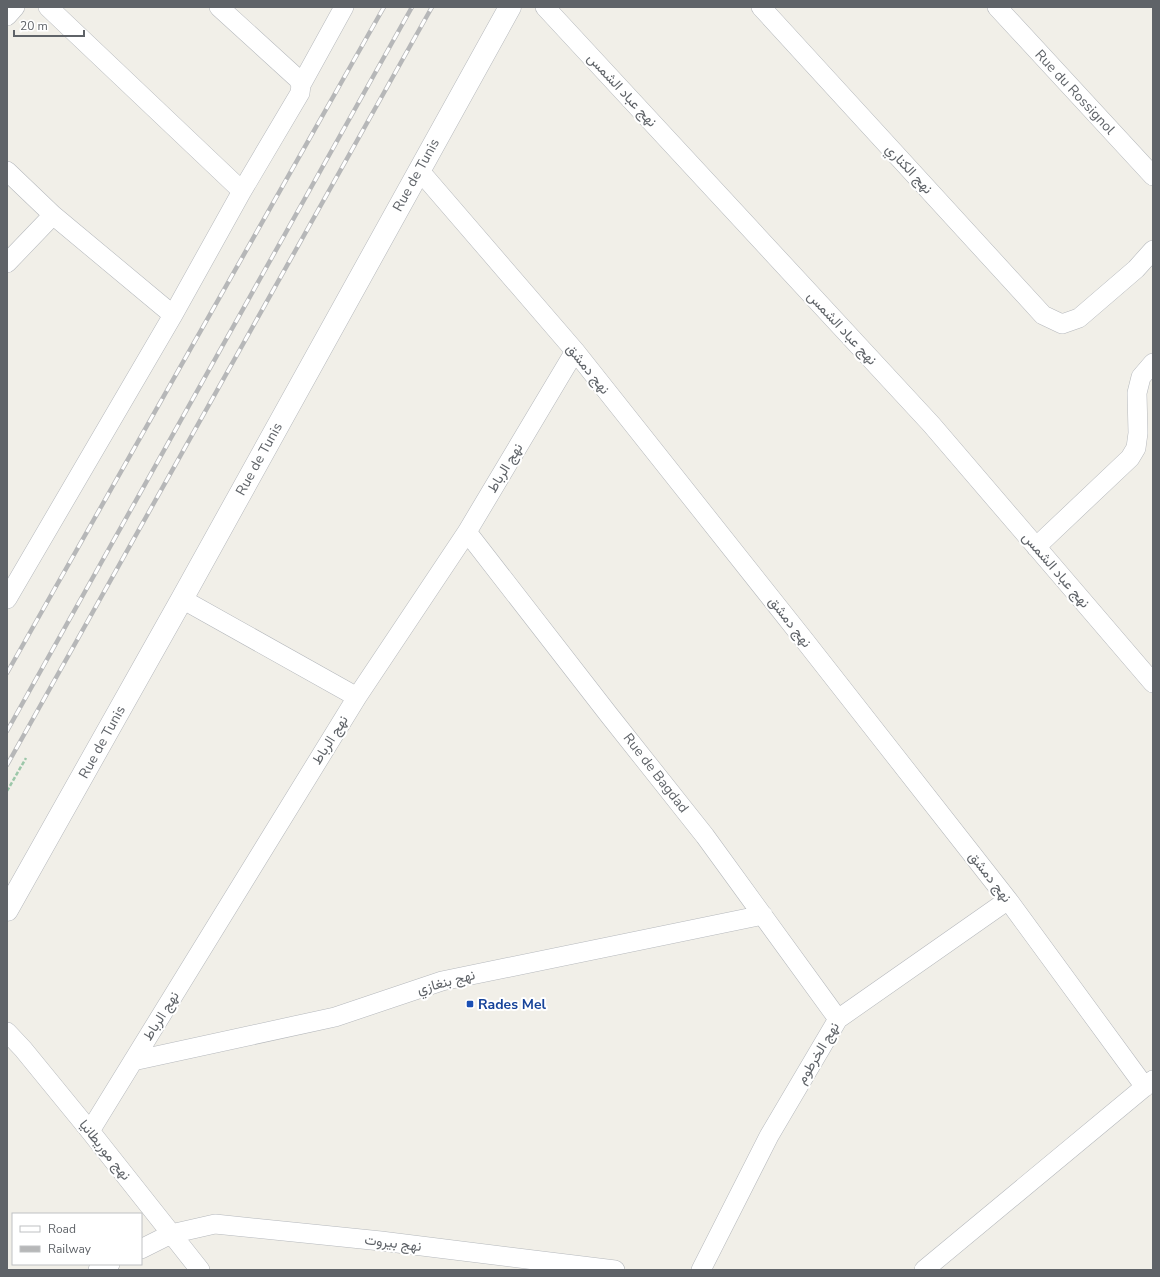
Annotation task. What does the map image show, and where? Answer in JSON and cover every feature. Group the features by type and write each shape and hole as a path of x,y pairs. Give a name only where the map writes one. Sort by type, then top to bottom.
{"street":[{"path":"7,16 15,7"},
{"path":"48,7 242,191"},
{"path":"219,7 298,79 301,85"},
{"path":"7,599 173,315 242,191 300,92 301,85 344,7"},
{"name":"Rue de Tunis","path":"7,910 182,599 510,7"},
{"name":"نهج عباد الشمس","path":"545,7 931,424 1153,683"},
{"name":"نهج الكناري","path":"761,7 1043,315 1062,324 1079,318 1136,270 1153,250"},
{"name":"Rue du Rossignol","path":"997,7 1153,176"},
{"name":"نهج دمشق","path":"419,170 574,351 805,641 1008,900 1149,1084"},
{"path":"7,171 53,215 173,315"},
{"path":"7,264 53,215"},
{"name":"نهج الرباط","path":"90,1131 357,697 467,532 574,351"},
{"path":"1036,547 1130,458 1136,448 1138,433 1137,393 1141,377 1153,363"},
{"name":"Rue de Bagdad","path":"467,532 705,836 838,1019"},
{"path":"182,599 357,697"},
{"name":"نهج الخرطوم","path":"701,1270 769,1136 838,1019 1008,900"},
{"name":"نهج بنغازي","path":"133,1061 335,1017 442,981 763,915"},
{"name":"نهج موريطانيا","path":"7,1032 23,1049 90,1131 200,1270"},
{"path":"924,1270 1149,1084"},
{"name":"نهج بيروت","path":"142,1248 171,1234 215,1224 381,1241 615,1270"},
{"path":"98,1270 108,1265"}],"path":[{"path":"7,791 26,758"}],"railway":[{"path":"7,673 384,7"},
{"path":"7,731 412,7"},
{"path":"7,765 432,7"}],"place":[{"name":"Rades Mel","path":"470,1004"}]}
